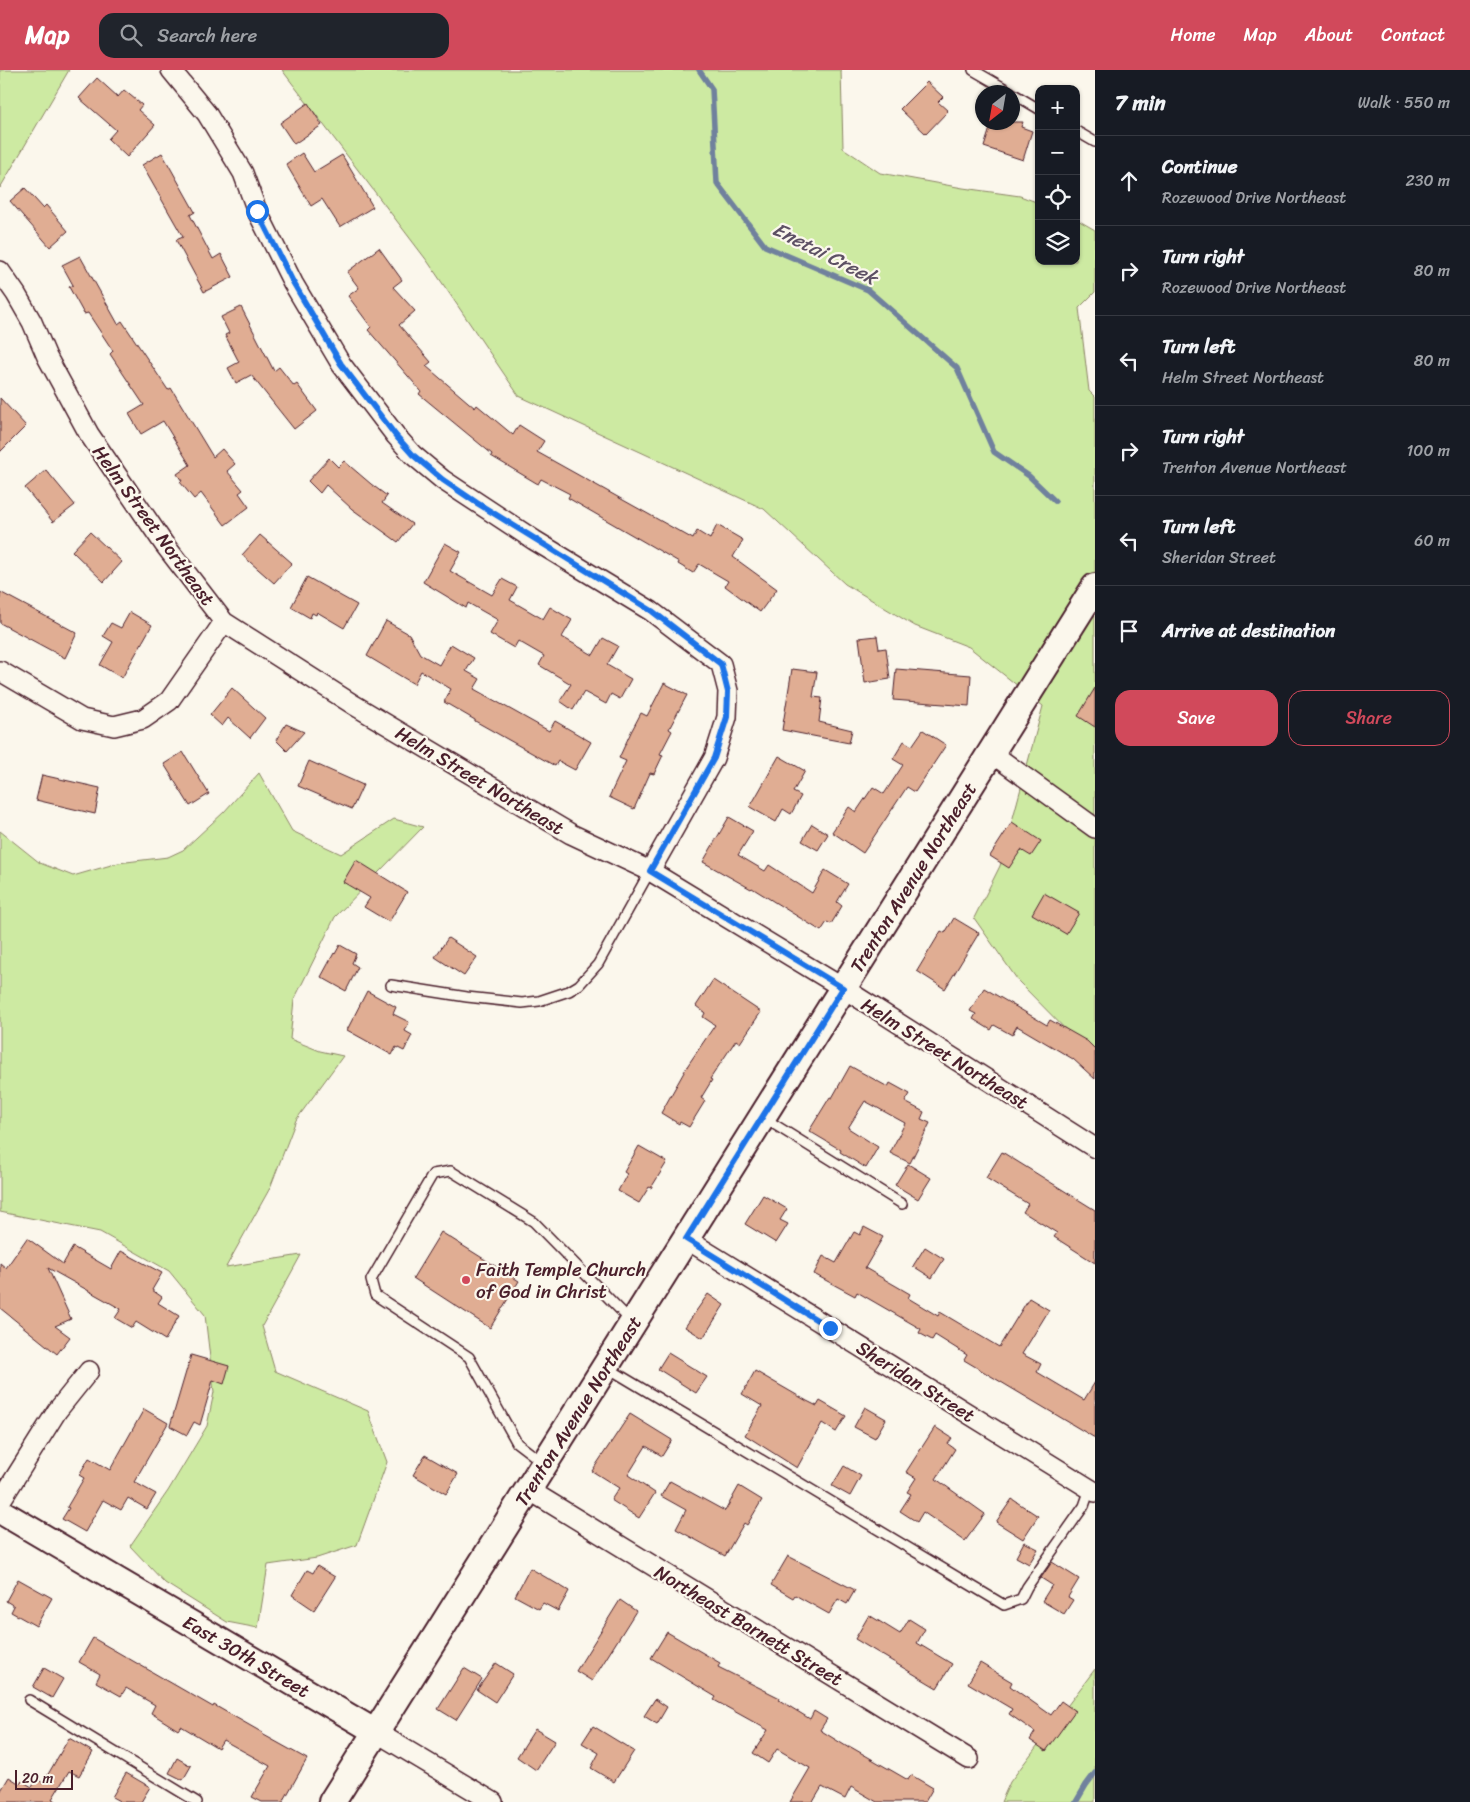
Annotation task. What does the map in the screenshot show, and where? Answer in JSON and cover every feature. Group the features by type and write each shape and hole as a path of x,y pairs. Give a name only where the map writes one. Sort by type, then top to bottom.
{"main road":[{"name":"Trenton Avenue Northeast","path":"332,1802 1095,587"}],"street":[{"path":"171,70 208,114 243,173 257,211 293,282 341,364 396,436 413,455 443,480 534,540 652,611 721,664 728,692 727,717 714,758 650,871"},
{"name":"Helm Street Northeast","path":"0,271 28,315 47,357 89,434 164,544 224,622 354,705 571,834 650,871 843,988 1095,1148"},
{"path":"0,671 82,719 114,726 143,718 169,701 224,622"},
{"path":"990,752 1095,828"},
{"name":"Sheridan Street","path":"686,1239 1092,1490"},
{"path":"0,1502 57,1411 89,1371"},
{"name":"Northeast Barnett Street","path":"529,1490 969,1759"},
{"name":"East 30th Street","path":"0,1511 493,1802"}],"lane":[{"path":"973,70 998,85"},
{"path":"1020,98 1035,107"},
{"path":"1080,133 1095,142"},
{"path":"391,985 467,997 522,1003 539,1001 569,991 579,985 598,964 650,871"},
{"path":"762,1117 902,1204"},
{"path":"545,1464 517,1442 469,1358 375,1295 371,1280 433,1174 451,1171 534,1222 633,1323"},
{"path":"605,1367 1004,1605 1021,1599 1027,1587 1084,1506 1092,1490"},
{"path":"28,1700 197,1802"}],"green space":[{"path":"0,70 69,70 0,188"},
{"path":"282,70 841,70 843,148 880,173 1020,196 1035,202 1035,265 1080,265 1080,221 1095,230 1095,292 1079,308 1089,391 1095,397 1095,1057 1019,982 974,918 1000,866 1043,706 969,647 915,626 845,584 764,509 519,396 428,262"},
{"path":"259,773 292,831 341,854 394,819 423,827 335,917 294,1000 290,1039 320,1051 343,1056 296,1120 270,1188 226,1267 301,1255 262,1326 275,1371 368,1411 387,1462 357,1545 317,1558 268,1565 258,1628 227,1622 165,1583 130,1546 168,1491 207,1426 214,1392 205,1315 169,1271 100,1232 0,1212 0,831 40,863 73,876 118,863 168,857 183,850 224,812"},
{"path":"1095,1669 1095,1802 1001,1802 1010,1782"}],"building":[{"path":"97,78 118,97 124,90 142,105 138,110 155,125 127,157 108,139 116,130 79,98"},
{"path":"927,82 943,97 938,102 948,111 926,134 900,109"},
{"path":"308,103 322,125 294,144 280,123"},
{"path":"1020,122 1023,122 1021,127 1032,131 1023,160 984,147 989,130 1020,130"},
{"path":"162,153 195,212 190,215 213,259 221,254 233,277 204,292 176,240 183,237 142,165"},
{"path":"302,153 314,172 342,155 373,207 340,227 322,199 311,206 286,164"},
{"path":"25,188 43,208 46,205 68,231 50,247 10,201"},
{"path":"379,248 402,280 393,287 415,311 399,325 431,362 426,366 475,408 477,405 513,435 519,425 544,441 537,452 693,539 697,531 710,539 717,525 743,540 733,557 777,589 760,612 725,586 728,581 699,564 693,573 678,564 679,562 568,498 570,494 541,479 538,484 491,456 492,454 419,394 421,391 368,330 371,327 348,296 359,288 347,272"},
{"path":"80,256 118,324 122,321 168,390 171,388 213,457 222,449 235,464 227,471 243,490 239,493 249,507 225,525 201,493 194,499 180,482 182,481 177,474 190,465 163,421 141,434 129,414 144,405 110,354 113,351 88,313 84,314 69,287 73,285 62,265"},
{"path":"241,307 274,371 279,367 294,386 297,384 317,411 294,429 251,375 236,383 228,368 239,362 225,335 229,333 221,317"},
{"path":"0,398 26,426 0,452"},
{"path":"329,458 338,467 344,461 387,496 382,503 412,524 398,542 352,509 326,485 320,493 308,481"},
{"path":"46,470 75,505 53,522 25,488"},
{"path":"90,532 122,562 104,582 72,551"},
{"path":"260,535 292,563 274,583 242,555"},
{"path":"445,543 461,552 450,571 492,595 502,579 517,587 510,600 543,619 550,607 572,620 562,637 593,655 603,638 618,646 607,665 631,679 620,699 611,694 606,704 584,692 573,710 560,701 571,684 539,665 544,656 518,641 514,648 490,634 498,620 468,603 466,608 423,582"},
{"path":"307,577 357,605 344,628 317,612 316,615 312,613 310,618 291,607"},
{"path":"0,592 77,633 65,658 0,623"},
{"path":"130,612 152,625 122,678 100,665 113,642 103,636 111,623 121,628"},
{"path":"386,621 409,634 420,654 439,665 451,644 474,658 466,671 480,679 474,689 549,731 555,721 591,742 575,770 558,761 555,766 444,702 451,689 421,671 414,684 367,656"},
{"path":"877,636 879,649 886,648 890,679 865,683 859,638"},
{"path":"792,669 817,672 813,697 822,698 819,722 852,730 849,743 782,730"},
{"path":"896,669 971,675 969,706 893,700"},
{"path":"664,683 687,695 669,729 672,731 660,754 663,755 654,774 650,773 634,809 609,797 626,761 619,758 631,732 641,713 647,716"},
{"path":"232,688 265,718 250,738 228,718 222,726 210,715"},
{"path":"1095,688 1095,727 1078,716"},
{"path":"286,724 304,732 287,751 276,740"},
{"path":"923,730 946,745 915,792 907,787 863,853 832,832 849,807 856,812 873,787 884,794 903,765 893,759 904,741 912,746"},
{"path":"183,752 209,794 190,806 164,764"},
{"path":"779,756 805,771 793,792 801,796 791,814 783,809 776,822 750,807"},
{"path":"309,761 363,785 352,809 298,786"},
{"path":"42,775 100,788 95,814 36,800"},
{"path":"729,817 753,831 738,855 765,871 769,865 812,893 825,870 848,884 837,902 842,906 831,924 827,922 821,931 752,888 703,862"},
{"path":"1012,822 1041,841 1031,856 1021,850 1009,868 990,856"},
{"path":"812,824 828,834 818,850 802,841"},
{"path":"356,860 407,892 389,922 364,907 370,898 343,882"},
{"path":"1044,893 1079,913 1066,934 1032,914"},
{"path":"954,918 979,933 945,989 917,971 941,931 945,933"},
{"path":"448,938 477,957 464,976 435,957"},
{"path":"340,945 356,954 352,963 358,967 346,991 321,977"},
{"path":"713,980 761,1012 740,1043 736,1040 710,1079 712,1080 701,1098 705,1101 689,1127 680,1122 679,1124 661,1113 688,1065 715,1025 703,1017 705,1013 696,1006"},
{"path":"984,988 1047,1025 1050,1020 1087,1041 1095,1049 1095,1079 1073,1059 1017,1026 1012,1035 994,1025 991,1030 973,1019 976,1014 970,1011"},
{"path":"367,991 396,1007 393,1014 409,1022 405,1031 412,1035 404,1051 396,1047 392,1055 347,1030"},
{"path":"850,1066 888,1087 890,1083 910,1094 905,1102 924,1112 921,1119 930,1123 910,1163 890,1153 905,1123 865,1101 848,1128 878,1147 866,1168 809,1131 830,1097 832,1098"},
{"path":"639,1146 667,1162 639,1203 618,1191 627,1174 624,1172"},
{"path":"1002,1152 1095,1210 1095,1263 1054,1237 1057,1233 1023,1212 1028,1204 986,1178"},
{"path":"908,1164 931,1178 918,1199 895,1185"},
{"path":"763,1195 787,1209 780,1220 788,1224 776,1243 745,1224"},
{"path":"864,1227 883,1237 865,1268 910,1294 908,1298 938,1316 940,1312 999,1347 1029,1298 1049,1310 1022,1354 1041,1364 1037,1372 1084,1400 1095,1382 1095,1438 964,1360 967,1355 935,1335 932,1340 919,1333 921,1329 857,1292 855,1296 814,1274 823,1256 836,1263 854,1232 860,1235"},
{"name":"Faith Temple Church of God in Christ","path":"441,1232 519,1281 490,1328 413,1278"},
{"path":"27,1238 63,1264 73,1247 111,1269 121,1251 162,1273 152,1290 162,1297 158,1303 179,1316 165,1340 136,1322 132,1328 115,1318 121,1309 48,1268 71,1319 55,1326 70,1337 57,1354 0,1308 0,1263 6,1268"},
{"path":"925,1247 944,1259 932,1278 913,1266"},
{"path":"708,1294 724,1305 703,1338 685,1327"},
{"path":"668,1353 707,1377 696,1393 658,1369"},
{"path":"191,1355 229,1366 224,1384 213,1380 200,1425 194,1422 187,1435 170,1426"},
{"path":"755,1371 817,1406 820,1401 846,1416 836,1432 822,1423 797,1468 745,1435 762,1406 742,1394"},
{"path":"865,1407 886,1419 875,1438 854,1427"},
{"path":"144,1409 168,1423 134,1482 156,1494 147,1509 128,1498 121,1510 103,1500 85,1532 62,1519 84,1478 79,1475 89,1458 110,1470"},
{"path":"630,1414 672,1440 662,1456 646,1446 628,1475 655,1493 639,1518 611,1500 619,1488 592,1471"},
{"path":"935,1427 952,1438 948,1444 955,1449 936,1479 985,1514 965,1541 923,1512 917,1522 900,1511 911,1494 907,1492 916,1478 906,1472"},
{"path":"425,1455 458,1474 446,1494 413,1475"},
{"path":"844,1466 861,1476 850,1496 832,1486"},
{"path":"670,1481 725,1511 739,1486 762,1500 747,1525 744,1523 725,1556 676,1529 686,1510 661,1496"},
{"path":"1012,1499 1038,1516 1023,1539 996,1522"},
{"path":"1024,1542 1038,1549 1029,1564 1016,1557"},
{"path":"788,1556 855,1590 847,1604 838,1599 829,1614 795,1595 793,1598 771,1585"},
{"path":"1052,1562 1079,1579 1068,1597 1073,1600 1064,1614 1042,1601 1052,1585 1041,1578"},
{"path":"317,1566 335,1577 314,1610 292,1595 307,1570 313,1573"},
{"path":"530,1568 569,1591 558,1611 543,1603 539,1609 515,1596"},
{"path":"18,1579 52,1598 36,1626 11,1612 14,1606 6,1601"},
{"path":"620,1600 636,1611 592,1681 576,1671"},
{"path":"869,1615 900,1634 909,1619 925,1629 917,1643 952,1664 937,1688 855,1639"},
{"path":"667,1632 720,1663 718,1667 780,1698 779,1700 810,1719 814,1711 827,1719 820,1730 849,1748 849,1746 908,1780 911,1775 933,1788 925,1802 877,1802 851,1787 845,1799 822,1787 813,1802 790,1802 810,1768 777,1749 768,1763 753,1753 768,1730 714,1700 716,1697 651,1658"},
{"path":"93,1638 307,1759 283,1802 262,1802 252,1797 270,1766 223,1740 218,1748 181,1726 178,1730 151,1713 155,1705 126,1688 121,1696 96,1682 100,1674 79,1662"},
{"path":"496,1663 513,1674 495,1702 477,1690"},
{"path":"980,1663 1012,1682 1010,1686 1051,1715 1061,1701 1075,1711 1046,1751 1030,1740 1035,1732 1009,1714 1012,1709 968,1683"},
{"path":"44,1668 63,1679 52,1698 33,1687"},
{"path":"464,1668 482,1679 456,1720 438,1709"},
{"path":"655,1699 667,1707 657,1724 644,1716"},
{"path":"593,1726 634,1751 614,1782 591,1768 599,1753 582,1743"},
{"path":"535,1729 555,1741 536,1770 517,1757"},
{"path":"69,1738 93,1752 79,1776 69,1771 52,1799 57,1802 0,1802 0,1792 9,1777 20,1784 22,1781 32,1787 37,1779 43,1783"},
{"path":"177,1758 191,1766 183,1780 169,1773"},
{"path":"126,1773 150,1787 141,1802 121,1802 112,1797"}],"waterway":[{"name":"Enetai Creek","path":"699,70 712,89 717,183 765,246 868,290 957,368 994,452 1029,476 1055,501"},
{"name":"Enetai Creek","path":"1076,1802 1095,1773"}],"place":[{"name":"Faith Temple Church of God in Christ","path":"466,1280"}],"route":[{"path":"257,211 293,282 341,364 396,436 413,455 443,480 477,503 534,540 652,611 721,664 728,692 727,717 714,758 650,871 843,988 686,1239 830,1328"}]}
